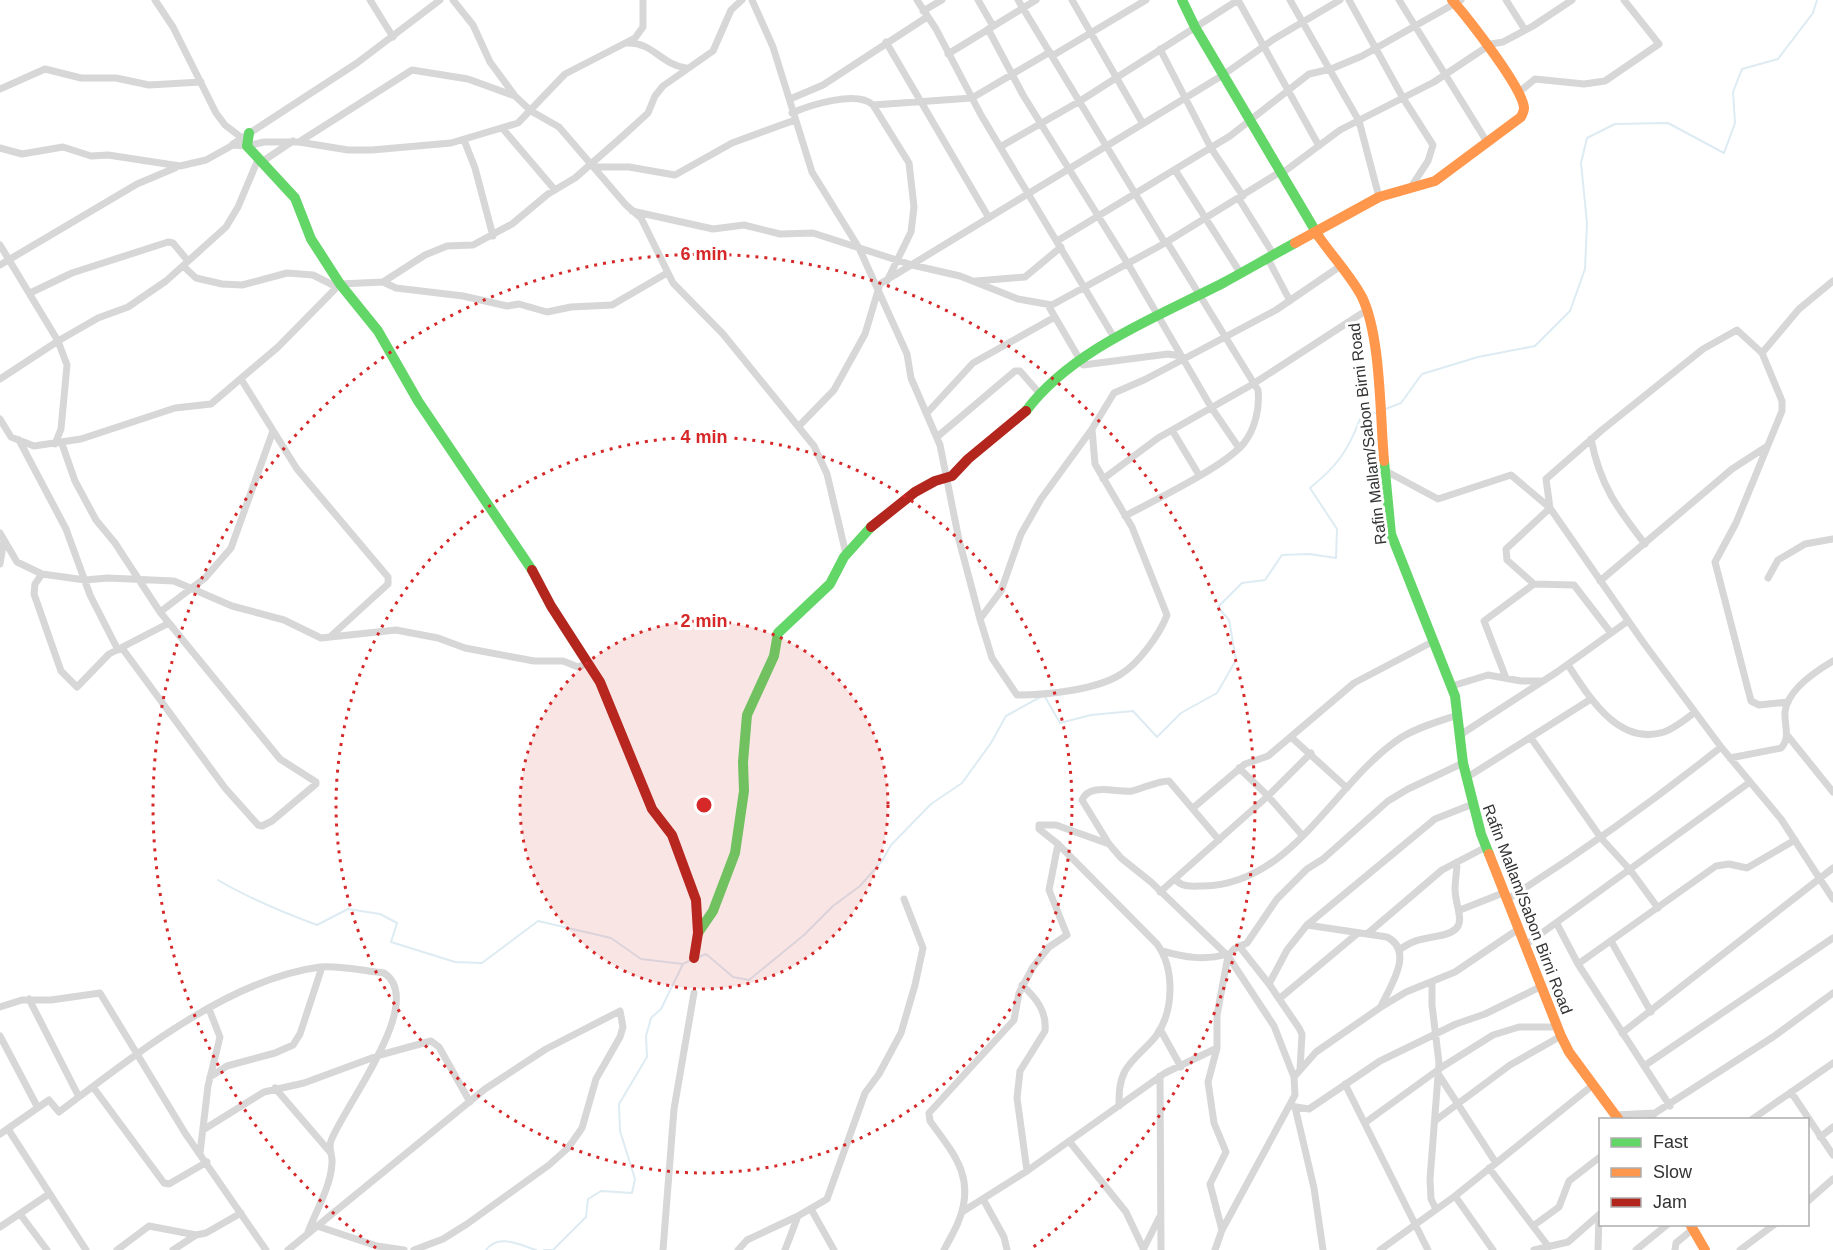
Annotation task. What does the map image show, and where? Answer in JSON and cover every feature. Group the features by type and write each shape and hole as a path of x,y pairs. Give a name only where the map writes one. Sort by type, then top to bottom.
{"street":[{"path":"155,0 173,27 220,120 246,139 295,198 311,239 338,286 378,331 414,394 537,578 588,663 606,695 652,809 672,836 696,900 698,933 694,958"},
{"path":"370,0 393,37"},
{"path":"0,265 137,184 180,166 206,160 246,139 357,63 441,0"},
{"path":"453,0 473,25 490,62 515,96 531,111 559,127 632,211 641,218 676,287 723,334 799,426 825,465 846,554"},
{"path":"246,139 264,142 297,141 348,150 372,150 464,140 503,129 518,123 565,74 626,43 643,27 643,0"},
{"path":"30,292 72,273 168,242 173,243 196,278 222,284 242,285 278,274 294,273 312,275 338,286 383,282 418,259 444,246 466,247 493,236 593,164 648,113 658,92 686,68 713,51 731,10 742,0"},
{"path":"752,0 774,47 793,116 812,172 859,248 907,354 911,378 937,436 972,595 992,658 1017,695 1052,695 1121,674 1148,646 1167,615 1125,516 1095,464 1092,429"},
{"path":"917,0 1000,147 1115,339"},
{"path":"790,99 823,85 942,0"},
{"path":"978,0 1012,73 1068,170 1128,264 1155,315 1211,407 1239,448"},
{"path":"1018,0 1258,390 1258,406 1253,427 1239,448 1199,475 1125,516"},
{"path":"948,54 1036,0"},
{"path":"1072,0 1143,124"},
{"path":"873,105 972,98 1012,73 1051,54 1146,0"},
{"name":"Rafin Mallam/Sabon Birni Road","path":"1182,0 1195,27 1280,173 1339,267 1361,296 1367,310 1374,344 1383,469 1394,543 1452,686 1458,715 1463,764 1486,847 1559,1032 1617,1117"},
{"path":"1000,147 1080,100 1238,0 1319,146"},
{"path":"1290,0 1359,121 1379,197"},
{"path":"799,426 834,390 865,334 880,284 1224,75 1264,46 1340,0"},
{"path":"1349,0 1377,47 1403,98 1433,145 1428,161 1409,189"},
{"path":"1399,0 1487,142"},
{"path":"1506,0 1525,30"},
{"path":"632,211 712,229 744,225 780,234 813,233 912,265 972,281 1018,299 1048,305 1056,304 1208,218 1359,121 1444,75 1487,47 1525,30 1562,3 1572,0"},
{"path":"1519,92 1535,79 1584,84 1605,81 1659,44 1624,0"},
{"path":"698,933 712,911 735,853 741,822 744,741 750,704 774,656 781,628 830,584 846,554 862,534 915,492 946,476 952,476 968,459 1026,413 1040,394 1081,361 1115,339 1155,315 1241,273 1379,197 1435,181 1521,117 1524,109 1519,92 1456,1 1377,47 1331,69 1309,74 1250,121 1210,148 1098,216 1059,244 1025,276 972,281"},
{"path":"886,42 989,218"},
{"path":"626,43 643,44 662,59 686,68"},
{"path":"1160,49 1210,148 1241,197 1290,301"},
{"path":"0,89 45,69 81,78 116,78 148,85 201,82"},
{"path":"0,379 58,341 98,318 128,307 158,288 232,218 261,159 297,141 412,70 468,79 515,96"},
{"path":"593,164 629,166 675,175 732,143 793,116 809,106 851,99 865,100 873,105 910,166 913,221 887,281"},
{"path":"503,129 555,190"},
{"path":"464,140 475,168 493,236"},
{"path":"0,148 22,154 63,147 91,156 108,155 180,166"},
{"path":"1175,170 1208,218 1241,273"},
{"path":"0,245 58,341 67,367 58,444 93,515 160,612 280,759 316,782 267,824 258,825 225,788 120,649 93,601 66,529 19,440"},
{"path":"980,619 1005,584 1021,534 1029,519 1060,469 1092,429 1114,393 1225,338 1290,301 1339,267"},
{"path":"383,282 396,288 464,296 499,305 519,304 542,312 612,305 667,273"},
{"path":"1762,353 1800,309 1833,281"},
{"path":"0,419 11,437 34,446 58,444 175,408 211,404 279,348 338,286"},
{"path":"1048,305 1081,361 1087,366 1141,356 1168,354 1182,358"},
{"path":"1103,479 1172,430 1253,384 1367,310"},
{"path":"927,413 973,363 1055,317"},
{"path":"1550,508 1546,479 1591,439 1703,349 1732,332 1740,332 1762,353 1783,406 1736,523 1715,562 1751,701 1759,705 1788,702"},
{"path":"937,436 1015,371 1020,371 1040,394"},
{"path":"241,379 304,479 371,560 380,565 389,581 329,638"},
{"path":"160,612 219,564 231,548 273,430"},
{"path":"1172,430 1199,475"},
{"path":"1591,439 1599,476 1619,510 1645,544"},
{"path":"1600,581 1732,469 1768,446"},
{"path":"1383,469 1438,500 1511,475 1550,508 1628,621 1695,712 1795,840 1833,899"},
{"path":"1534,584 1507,560 1506,549 1550,508"},
{"path":"2,537 16,562 42,574 85,580 138,578 174,581 193,587 232,606 275,616 311,634 329,638 396,630 438,638 458,647 534,661 563,661 578,667 588,663"},
{"path":"0,564 2,537"},
{"path":"1768,578 1778,560 1796,549 1805,544 1833,539"},
{"path":"42,574 35,584 34,594 65,678 79,687 103,658 169,623"},
{"path":"1506,678 1484,621 1534,584 1574,585 1611,633"},
{"path":"1460,735 1543,681 1628,621"},
{"path":"1193,808 1250,760 1268,756 1354,683 1434,641"},
{"path":"1730,758 1781,748 1785,744 1787,735 1785,711 1788,702 1808,679 1833,661"},
{"path":"1568,664 1591,699 1614,722 1642,733 1662,733 1695,712"},
{"path":"1452,686 1478,676 1543,681"},
{"path":"1466,778 1591,699"},
{"path":"1175,879 1185,886 1226,885 1276,859 1370,763 1402,738 1458,715"},
{"path":"1787,735 1833,792"},
{"path":"1291,737 1347,788"},
{"path":"1531,738 1600,838 1631,871 1658,908"},
{"path":"1460,910 1504,897 1600,838 1721,747"},
{"path":"1160,892 1268,796 1311,753"},
{"path":"1109,844 1056,825 1040,825 1039,829 1058,844 1162,951 1186,958 1205,959 1227,955 1246,943 1277,899 1307,869 1323,859 1389,801 1408,789 1463,764"},
{"path":"1239,768 1268,796 1302,835"},
{"path":"1215,1250 1222,1230 1292,1106 1295,1095 1294,1077 1275,1026 1227,955 1109,844 1082,800 1086,794 1109,789 1130,791 1166,780 1219,840"},
{"path":"1524,946 1631,871 1750,782"},
{"path":"1269,984 1287,950 1307,925 1435,819 1473,804"},
{"path":"1578,964 1716,866 1729,864 1747,868 1795,840"},
{"path":"944,1250 962,1212 964,1179 962,1166 930,1121 929,1113 1014,1020 1022,986 1043,954 1067,935 1049,886 1056,863 1058,844"},
{"path":"1367,934 1442,870 1486,847"},
{"path":"1399,950 1419,938 1448,934 1460,923 1460,910 1455,891 1457,862"},
{"path":"1622,1033 1833,868"},
{"path":"738,1250 747,1240 798,1216 827,1199 865,1093 879,1074 906,1018 923,948 904,899"},
{"path":"1557,924 1578,964 1670,1106"},
{"path":"1307,925 1387,938 1399,950 1398,970 1381,1007"},
{"path":"1294,1077 1323,1047 1381,1007 1406,992 1455,972 1517,930"},
{"path":"1280,999 1358,933"},
{"path":"1644,1066 1833,938"},
{"path":"1611,941 1651,1012"},
{"path":"1239,946 1280,999 1302,1034 1300,1069"},
{"path":"1119,1107 1119,1085 1124,1072 1160,1029 1170,991 1162,951"},
{"path":"1222,1230 1210,1184 1226,1152 1214,1123 1209,1091 1216,1048 1217,1016 1227,955"},
{"path":"210,1077 227,1066 275,1053 293,1044 300,1034 322,967"},
{"path":"86,1250 3,1130 50,1100 59,1112 137,1054 209,1009 264,983 322,967 384,973 392,981 396,1007 380,1055 331,1140 330,1153"},
{"path":"1432,982 1432,1005 1437,1034 1437,1071 1436,1120 1430,1192 1436,1209"},
{"path":"1022,986 1037,1000 1045,1026 1045,1031 1020,1071 1017,1098 1027,1171"},
{"path":"1292,1106 1309,1108 1380,1061 1540,987"},
{"path":"0,1007 29,999 51,1000 100,993 200,1153 266,1250"},
{"path":"662,1249 674,1109 694,993"},
{"path":"1617,1117 1653,1116 1773,1037 1833,993"},
{"path":"29,999 79,1097"},
{"path":"200,1153 210,1077 220,1037 209,1009"},
{"path":"288,1250 470,1102 534,1056 620,1011 623,1027 620,1037 596,1079 582,1128 568,1148 549,1166 467,1224 443,1239 414,1250"},
{"path":"1160,1029 1181,1067"},
{"path":"1366,1122 1437,1071 1506,1029 1559,1032"},
{"path":"1436,1120 1456,1103 1559,1032"},
{"path":"0,1036 2,1047 38,1108"},
{"path":"203,1130 259,1094 275,1088 304,1083 380,1055 431,1041 439,1047 470,1102"},
{"path":"962,1212 1027,1171 1160,1076 1216,1048"},
{"path":"1752,1118 1833,1063"},
{"path":"1437,1071 1492,1166 1548,1246"},
{"path":"1160,1076 1162,1091 1161,1250"},
{"path":"1346,1083 1426,1249"},
{"path":"1380,1250 1455,1196 1593,1085"},
{"path":"93,1087 164,1183 169,1184 207,1162"},
{"path":"275,1088 330,1153 333,1162 308,1233"},
{"path":"1791,1092 1808,1118"},
{"path":"1292,1106 1314,1188 1323,1250"},
{"path":"1809,1120 1833,1155"},
{"path":"1820,1137 1833,1127"},
{"path":"1069,1142 1126,1212 1143,1250"},
{"path":"1533,1226 1559,1207 1569,1180 1599,1158"},
{"path":"1809,1200 1833,1179"},
{"path":"0,1227 49,1194"},
{"path":"1455,1196 1493,1250"},
{"path":"983,1199 1001,1230 1007,1250"},
{"path":"811,1209 834,1250"},
{"path":"117,1250 149,1226 196,1235 206,1233 241,1213"},
{"path":"20,1214 47,1250"},
{"path":"1562,1250 1599,1215"},
{"path":"785,1250 798,1216"},
{"path":"1143,1250 1160,1216"},
{"path":"316,1226 375,1248 404,1250"},
{"path":"1598,1250 1599,1226"},
{"path":"1636,1250 1666,1226"},
{"path":"1740,1250 1772,1226"},
{"path":"1674,1250 1676,1243 1692,1227 1706,1250"},
{"path":"173,1250 189,1242 196,1235"},
{"path":"1534,1250 1568,1242"}],"waterway":[{"path":"1383,410 1401,403 1422,374 1478,357 1535,346 1570,311 1585,269 1587,223 1581,163 1587,138 1615,124 1668,123 1724,153 1735,123 1733,92 1742,69 1778,59 1813,13 1817,0"},
{"path":"699,957 706,954 733,977 749,980 804,935 833,906 860,886 882,861 891,845 931,804 962,783 991,743 1006,716 1044,695 1060,723 1091,715 1133,711 1157,737 1181,713 1217,693 1236,660 1229,620 1218,607 1242,583 1265,580 1282,555 1309,554 1336,558 1337,529 1310,488 1341,457 1360,419 1375,413"},
{"path":"218,880 266,905 317,925 348,909 380,914 397,923 391,942 455,962 482,963 538,921 611,938 641,959 683,964 691,960"},
{"path":"544,1250 553,1250 586,1217 588,1199 601,1191 632,1193 635,1179 620,1131 619,1104 647,1057 646,1036 651,1018 661,1009 683,964"},
{"path":"486,1250 491,1245 503,1241 536,1250"}],"traffic: fast":[{"path":"1182,0 1195,27 1319,237"},
{"path":"249,133 247,146 295,198 311,239 340,284 378,331 418,401 532,570"},
{"path":"1026,411 1066,370 1091,353 1144,322 1223,283 1295,243"},
{"path":"1384,461 1391,534 1455,696 1463,763 1481,834 1489,854"},
{"path":"698,933 713,911 735,853 744,791 743,762 747,715 774,656 778,633 830,584 844,557 871,527"}],"traffic: slow":[{"path":"1295,243 1379,197 1435,181 1521,117 1524,108 1514,85 1493,53 1452,0"},
{"path":"1319,237 1358,289 1368,313 1376,354 1384,461"},
{"path":"1489,854 1561,1036 1569,1052 1618,1118"},
{"path":"1691,1226 1705,1250"}],"traffic: jam":[{"path":"871,527 915,492 935,481 952,476 968,459 1026,411"},
{"path":"532,570 551,606 600,682 652,809 672,835 696,900 698,933 694,958"}]}
